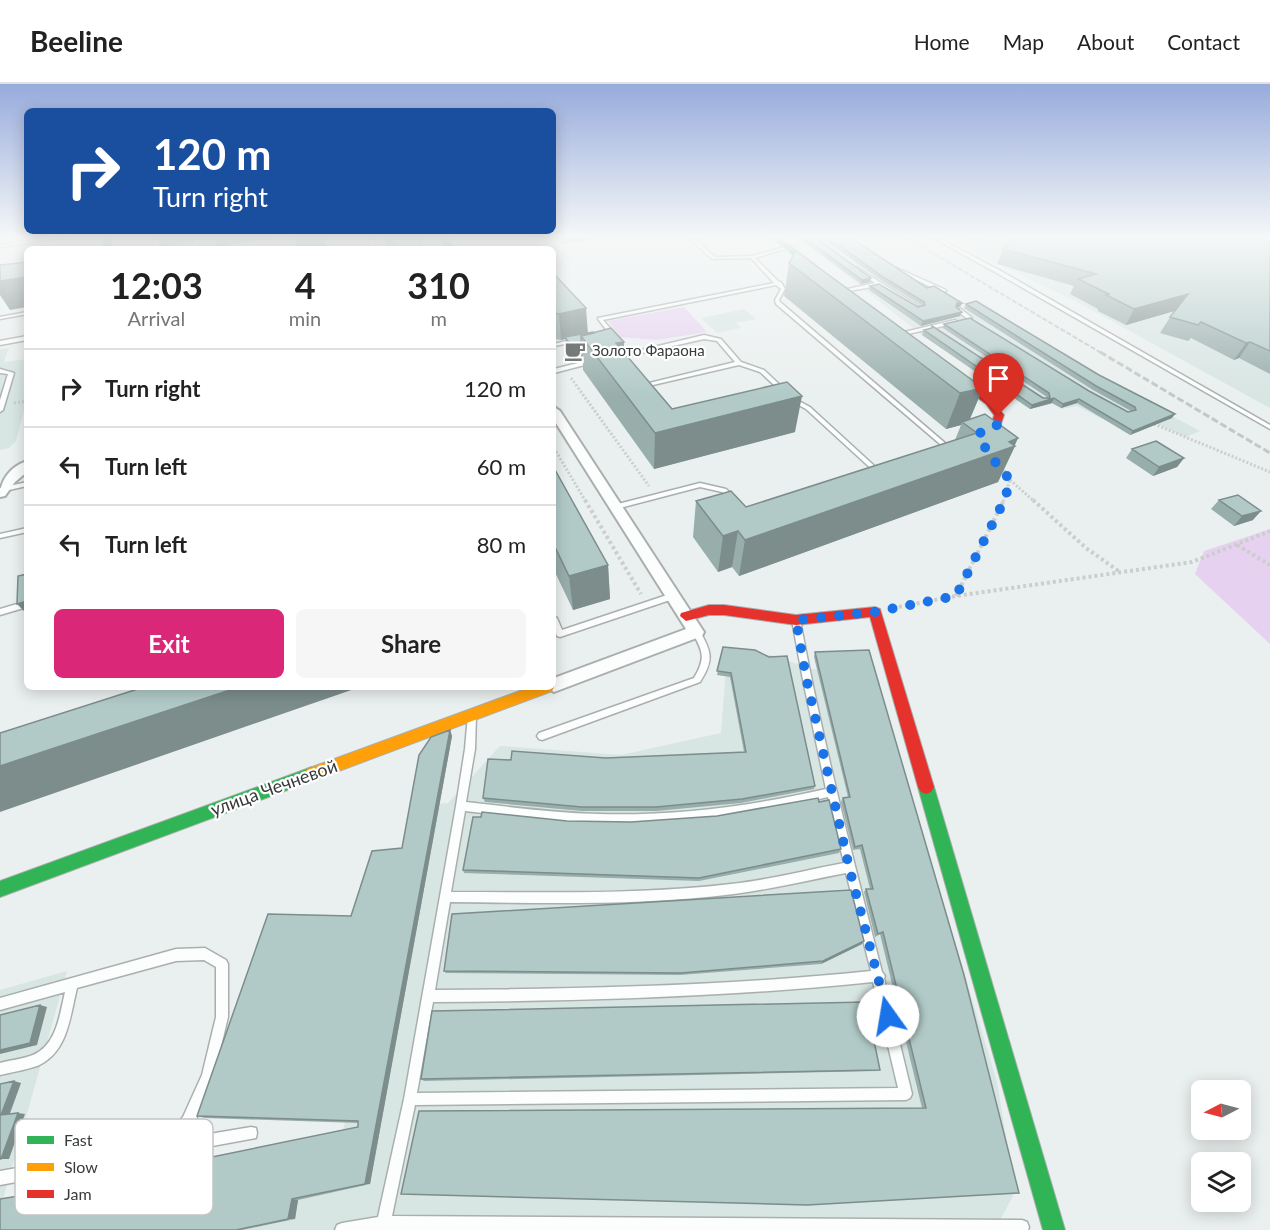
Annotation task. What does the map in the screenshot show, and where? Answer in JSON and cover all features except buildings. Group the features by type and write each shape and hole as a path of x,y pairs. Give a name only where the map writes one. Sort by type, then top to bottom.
{"street":[{"path":"845,291 863,305"},
{"path":"895,330 917,347"},
{"path":"943,444 991,429 997,425 999,415 989,402 944,368"},
{"path":"556,414 696,632 556,684"},
{"path":"3,486 24,468"},
{"path":"686,616 709,610 724,610 796,620 875,612 1053,1230"},
{"name":"улица Чечневой","path":"0,889 540,690"}],"lane":[{"path":"602,335 611,333 600,319 747,289"},
{"path":"783,289 777,300 778,303 943,444 942,453 938,459"},
{"path":"845,291 852,289"},
{"path":"888,289 920,308"},
{"path":"1026,289 1270,427"},
{"path":"959,310 977,323"},
{"path":"0,318 24,314"},
{"path":"895,330 933,327 970,318"},
{"path":"933,327 942,333"},
{"path":"556,370 704,337 719,340 739,363 762,371 793,400 808,408 882,476"},
{"path":"0,343 24,339"},
{"path":"556,345 583,339"},
{"path":"637,387 739,363"},
{"path":"0,371 11,373 0,410"},
{"path":"782,403 793,400"},
{"path":"871,479 893,472"},
{"path":"3,486 24,484"},
{"path":"615,507 700,485 724,490 738,503"},
{"path":"0,536 24,531"},
{"path":"556,625 560,634 673,596"},
{"path":"0,612 24,605"},
{"path":"410,1099 906,1094 879,976 849,867 806,677 796,620"},
{"path":"542,736 697,680 706,666 707,649 696,632"},
{"path":"384,1223 410,1099 446,897 470,748 472,715"},
{"path":"461,806 547,815 619,819 717,813 766,806 832,792"},
{"path":"446,897 562,899 658,895 734,889 849,867"},
{"path":"0,1004 177,955 205,954 222,964 222,1017 207,1076 189,1119"},
{"path":"428,996 649,992 828,982 879,976"},
{"path":"0,1069 38,1060 51,1051 60,1033 73,983"},
{"path":"213,1139 251,1133"},
{"path":"0,1178 15,1175"},
{"path":"342,1230 384,1223 1022,1227"}],"path":[{"path":"564,368 657,496"},
{"path":"1147,421 1270,472"},
{"path":"556,451 647,605"},
{"path":"1000,466 1010,480 1086,548 1120,572"},
{"path":"956,596 1005,499 1010,480"},
{"path":"875,612 956,596 1192,562 1270,531"},
{"path":"1236,544 1270,565"}],"shaded area":[{"path":"864,289 934,289 963,308 975,306 1101,379 1200,431 1186,437 1141,417 1108,422 1077,406 1062,409 1053,404 1030,409 922,335"},
{"path":"1051,289 1270,289 1270,408"},
{"path":"684,307 707,332 657,340 620,337 608,321"},
{"path":"744,309 756,319 736,323 741,328 717,333 701,318"},
{"path":"9,348 4,362 24,359 24,410 16,441 9,448 0,450 0,349"},
{"path":"1270,529 1270,644 1195,574 1204,551"},
{"path":"771,655 812,669 842,671 873,667 997,1082 1015,1192 995,1230 58,1230 102,1215 213,1215 213,1178 342,1134 374,1007 419,806 448,803 500,746 621,755 721,733 726,669 739,659"},
{"path":"67,971 26,1119 15,1119 15,1156 0,1210 0,990"}],"railway":[{"path":"994,289 1103,354"},
{"path":"1100,352 1270,453"}],"traffic: fast":[{"path":"0,889 312,774"},
{"path":"926,787 1054,1230"}],"traffic: slow":[{"path":"312,774 539,690"}],"traffic: jam":[{"path":"953,375 989,402 999,415 997,425 968,437"},
{"path":"686,616 709,610 724,610 796,620 875,612 926,787"}],"place":[{"name":"Золото Фараона","path":"575,351"}],"route":[{"path":"888,1016 849,867 806,677 796,620 875,612 956,596 1005,499 1010,480 1009,475 988,453 978,434 997,425 999,415"}]}
